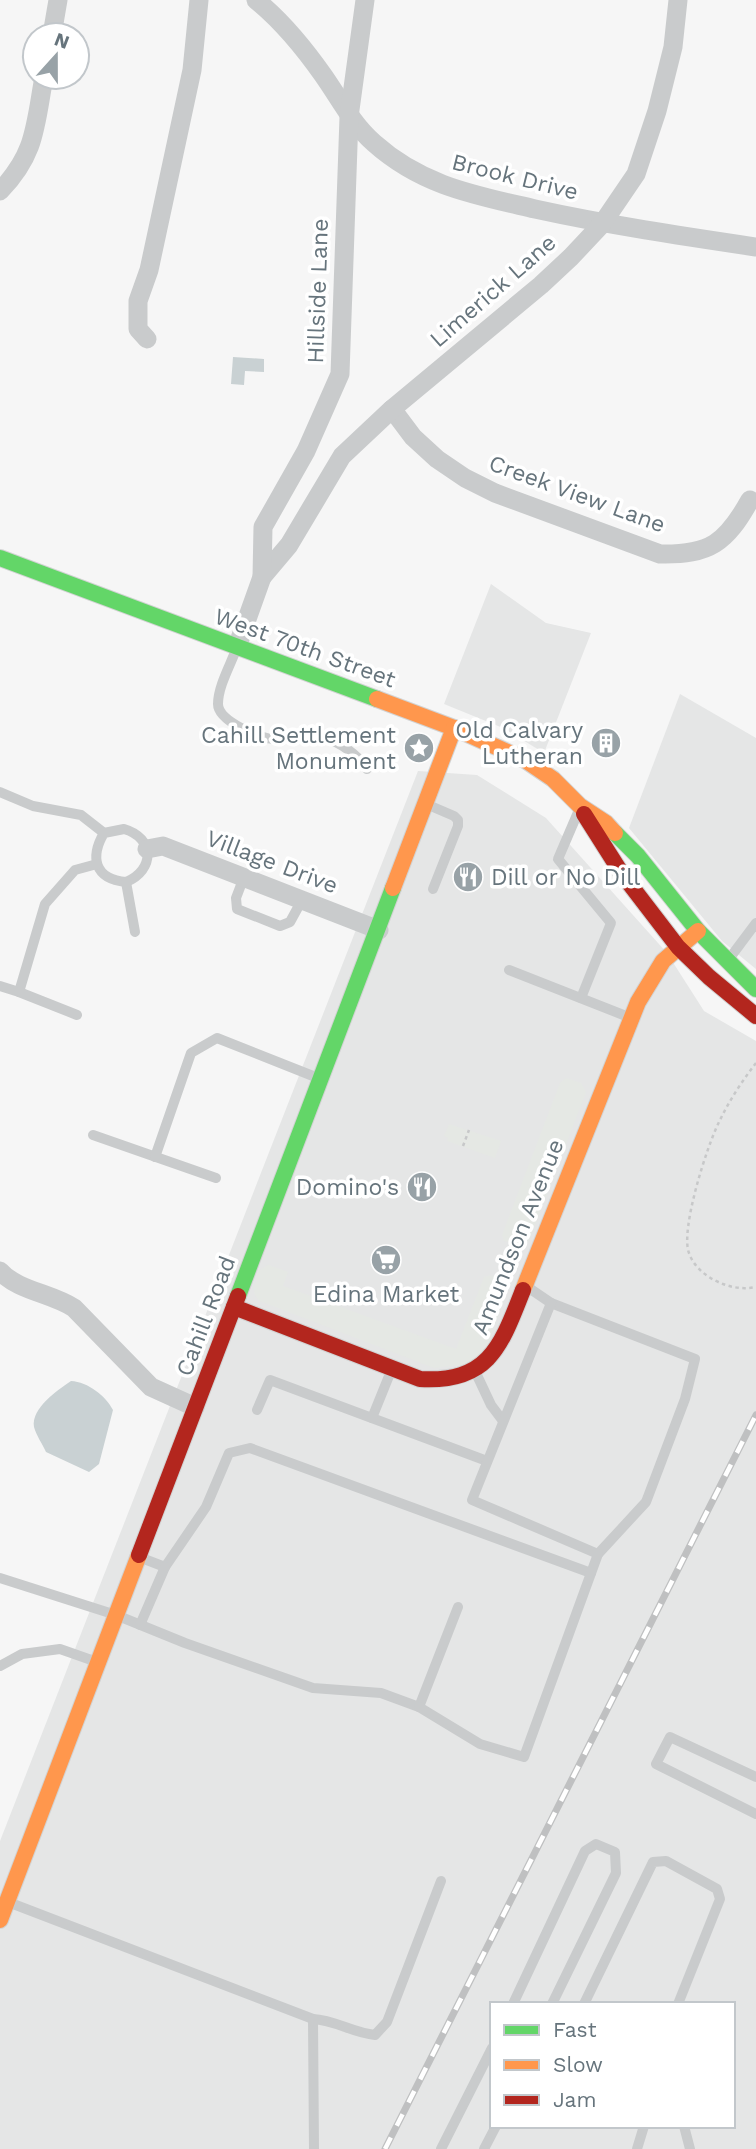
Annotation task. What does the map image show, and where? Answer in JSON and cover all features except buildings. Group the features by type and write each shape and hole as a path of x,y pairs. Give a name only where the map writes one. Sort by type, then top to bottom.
{"street":[{"path":"54,21 58,0"},
{"path":"147,339 138,329 138,301 149,270 192,70 199,0"},
{"name":"Brook Drive","path":"256,0 293,37 323,76 349,117 374,143 402,165 435,182 468,195 602,224 756,247"},
{"name":"Hillside Lane","path":"237,647 262,576 263,527 306,451 340,374 349,117 365,0"},
{"name":"Limerick Lane","path":"262,576 289,545 342,456 392,410 541,285 602,224 636,174 673,47 678,0"},
{"path":"0,191 15,176 27,156 34,136 42,91"},
{"name":"Creek View Lane","path":"392,410 413,437 437,459 465,478 495,493 660,554 701,550 720,541 735,526 750,500"},
{"name":"West 70th Street","path":"0,558 454,728 525,760 553,779 580,806 606,823 638,856 726,962 756,989"},
{"name":"Cahill Road","path":"0,1920 454,728"},
{"name":"West 70th Street","path":"580,806 594,833 622,874 678,947 756,1016"},
{"name":"Village Drive","path":"147,849 163,846 379,930"},
{"name":"Amundson Avenue","path":"234,1307 420,1379 441,1381 463,1377 474,1370 496,1351 506,1332 631,1018 649,981 663,961 698,931"},
{"path":"0,1271 13,1281 74,1308 150,1387 195,1407"}],"lane":[{"path":"237,647 220,694 220,714 263,737 274,739 304,736 330,740 352,752 368,769"},
{"path":"0,792 33,806 81,815 104,833 124,829 132,831 139,836 147,849 146,864 142,872 126,882 108,878 97,864 96,848 104,833"},
{"path":"426,804 458,820 433,889"},
{"path":"580,806 558,859 611,923 581,998"},
{"path":"19,992 45,904 75,870 97,864"},
{"path":"244,877 236,898 237,909 255,918 280,926 290,922 302,900"},
{"path":"126,882 135,932"},
{"path":"726,962 756,923"},
{"path":"509,970 631,1018"},
{"path":"0,986 77,1015"},
{"path":"155,1157 191,1053 217,1038 321,1079"},
{"path":"93,1135 216,1178"},
{"path":"0,1578 116,1615 313,1688 381,1693 419,1707 480,1744 524,1757 598,1555 646,1502 685,1399 695,1359 551,1303 525,1285"},
{"path":"551,1303 472,1500 598,1555"},
{"path":"372,1418 393,1367"},
{"path":"474,1370 491,1405 503,1422"},
{"path":"257,1409 270,1380 487,1461"},
{"path":"140,1625 164,1567 206,1507 229,1453 250,1448 591,1573"},
{"path":"138,1557 164,1567"},
{"path":"419,1707 458,1607"},
{"path":"0,1666 22,1654 60,1649 98,1663"},
{"path":"756,1777 670,1737 656,1764 756,1814"},
{"path":"514,2002 585,1851 596,1844 615,1852 616,1873 553,2002"},
{"path":"585,2002 653,1862 666,1861 717,1889 720,1899 679,2002"},
{"path":"7,1901 313,2019 327,2020 376,2035 387,2022 441,1881"},
{"path":"313,2019 314,2149"},
{"path":"441,2149 490,2052"},
{"path":"484,2149 495,2128"},
{"path":"637,2149 643,2128"},
{"path":"685,2128 690,2149"}],"path":[{"path":"756,1063 718,1124 686,1232 689,1253 709,1278 734,1288 756,1287"},
{"path":"463,1146 469,1130"}],"shaded area":[{"path":"233,357 264,359 264,372 245,371 244,385 231,384"},
{"path":"491,584 546,623 591,633 544,753 503,728 444,704"},
{"path":"680,694 756,738 756,969 722,941 629,828"},
{"path":"418,771 477,775 546,818 667,953 704,1011 756,1041 756,2149 0,2149 0,1841"},
{"path":"566,1078 581,1083 586,1092 529,1241 523,1246 504,1241 502,1235 560,1083"},
{"path":"449,1124 501,1141 495,1158 447,1141 448,1138 444,1136"},
{"path":"268,1265 288,1272 283,1286 456,1349 484,1277 498,1278 509,1287 486,1349 470,1364 434,1368 260,1301 254,1286 260,1270"},
{"path":"71,1381 96,1391 113,1410 99,1464 89,1472 46,1452 34,1427 34,1420 41,1406"}],"railway":[{"path":"385,2149 756,1415"}],"traffic: fast":[{"path":"0,558 377,699"},
{"path":"615,833 638,856 698,931 756,989"},
{"path":"238,1296 393,888"}],"traffic: slow":[{"path":"377,699 454,728 525,760 553,779 580,806 606,823 615,833"},
{"path":"393,888 454,728"},
{"path":"523,1290 638,1002 663,961 698,931"},
{"path":"0,1920 139,1555"}],"traffic: jam":[{"path":"584,814 622,874 678,947 756,1016"},
{"path":"234,1307 420,1379 443,1379 462,1375 489,1357 499,1344 523,1290"},
{"path":"139,1555 238,1296"}],"place":[{"name":"Old Calvary Lutheran","path":"606,743"},
{"name":"Cahill Settlement Monument","path":"419,748"},
{"name":"Dill or No Dill","path":"468,877"},
{"name":"Domino's","path":"422,1187"},
{"name":"Edina Market","path":"386,1260"}]}
